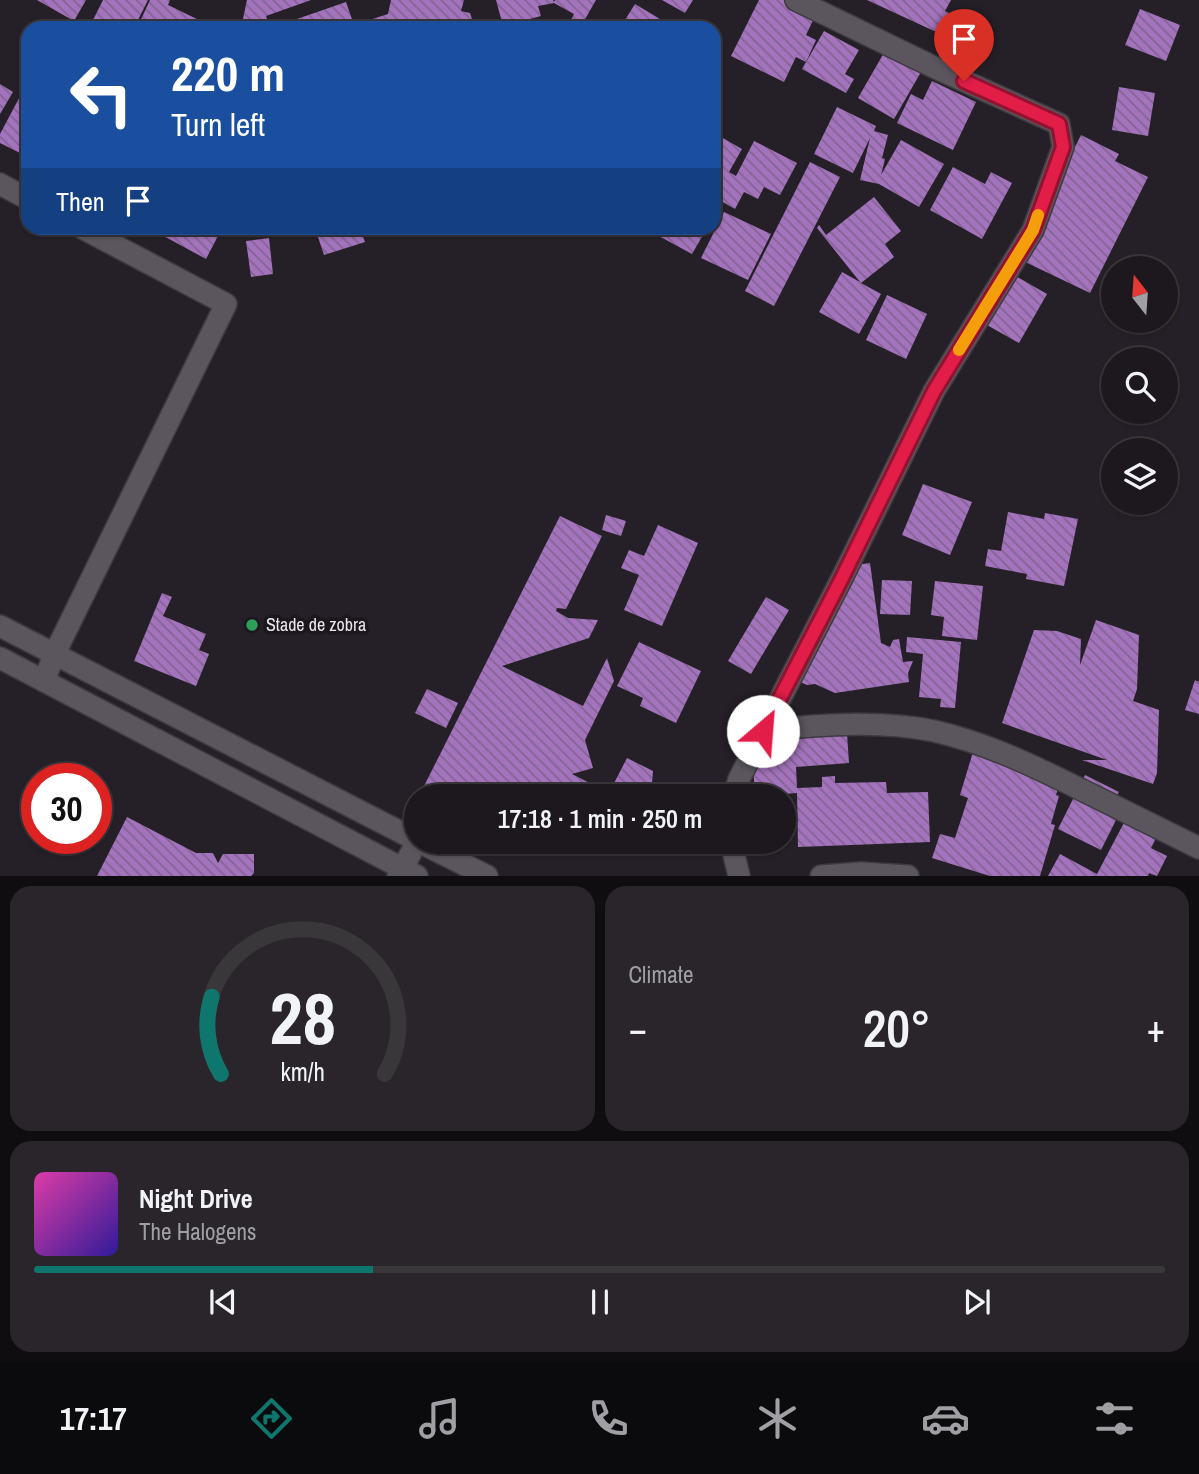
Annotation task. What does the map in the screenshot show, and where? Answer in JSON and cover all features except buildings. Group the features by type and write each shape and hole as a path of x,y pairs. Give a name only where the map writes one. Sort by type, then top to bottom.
{"street":[{"path":"737,784 934,391 1033,230 1063,147 1059,124 796,0"},
{"path":"0,184 21,195"},
{"path":"44,681 54,655 226,304 95,235"},
{"path":"0,626 404,834"},
{"path":"0,658 406,873 413,854"},
{"path":"763,731 804,726 876,725 933,731 986,747 1044,771 1199,848"},
{"path":"444,854 487,876"},
{"path":"734,854 739,876"},
{"path":"821,876 861,873 908,876"}],"slow traffic":[{"path":"959,350 1033,230 1038,215"}],"place":[{"name":"Stade de zobra","path":"252,625"}],"route":[{"path":"763,731 934,391 1033,230 1063,147 1059,124 964,81"}]}
